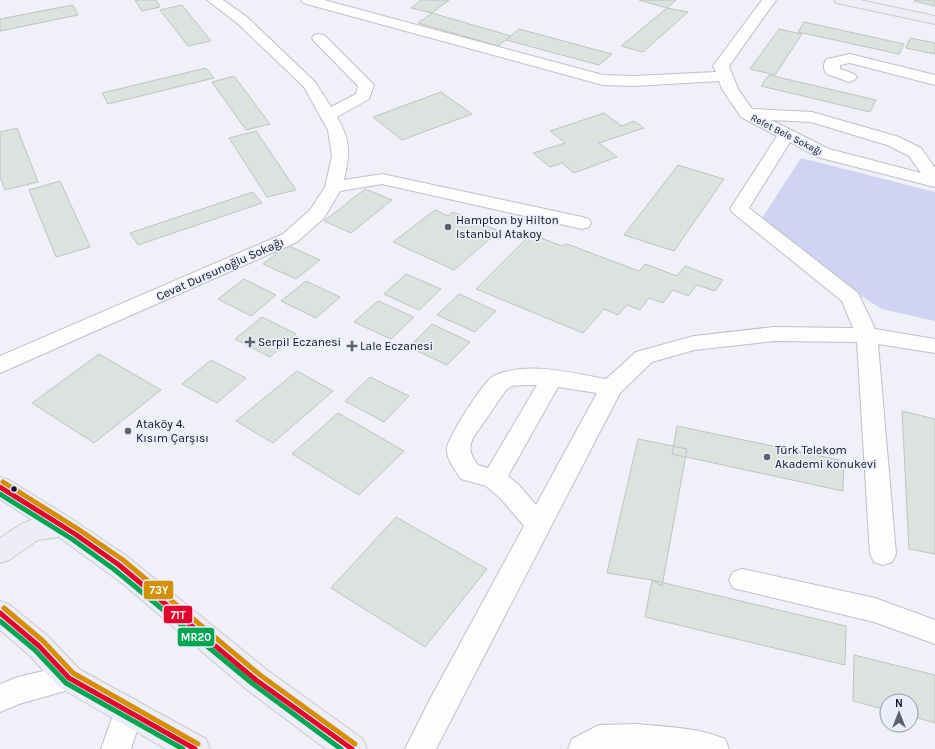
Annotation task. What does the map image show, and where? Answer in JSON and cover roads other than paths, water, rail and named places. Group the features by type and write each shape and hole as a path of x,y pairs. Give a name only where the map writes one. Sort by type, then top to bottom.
{"main road":[{"path":"841,0 935,20"},
{"path":"0,487 63,526 118,564 162,598 226,656 291,708 352,749"},
{"path":"0,552 32,530 63,526"},
{"path":"0,613 39,646 69,678 195,749"}],"street":[{"name":"Cevat Dursunoğlu Sokağı","path":"0,366 290,238 318,214 334,187 341,156 336,130 310,85 242,20 214,0"},
{"path":"308,0 603,80 634,81 725,76"},
{"name":"Refet Bele Sokağı","path":"769,0 721,66 730,89 747,114 823,153 935,181"},
{"path":"319,38 366,86 363,96 328,116"},
{"path":"850,77 832,71 832,62 850,58 935,80"},
{"path":"747,114 800,115 817,129 868,148 917,155 935,181"},
{"path":"786,135 739,209 851,298 866,336 883,554"},
{"path":"334,187 382,180 582,223"},
{"path":"420,749 538,524 612,388 644,357 694,344 774,334 866,336 935,346"},
{"path":"538,524 510,492 494,479 470,472 458,453 459,444 464,434 500,382 513,378 525,377 552,378 612,388"},
{"path":"494,479 552,378"},
{"path":"742,580 875,610 935,632"},
{"path":"0,698 18,691 69,678"},
{"path":"116,749 128,711"},
{"path":"583,749 599,740 636,739 701,746 714,749"}],"place":[{"name":"Hampton by Hilton Istanbul Atakoy","path":"448,227"},
{"name":"Serpil Eczanesi","path":"250,342"},
{"name":"Lale Eczanesi","path":"352,346"},
{"name":"Ataköy 4. Kısım Çarşısı","path":"128,431"},
{"name":"Türk Telekom Akademi konukevi","path":"767,457"}]}
